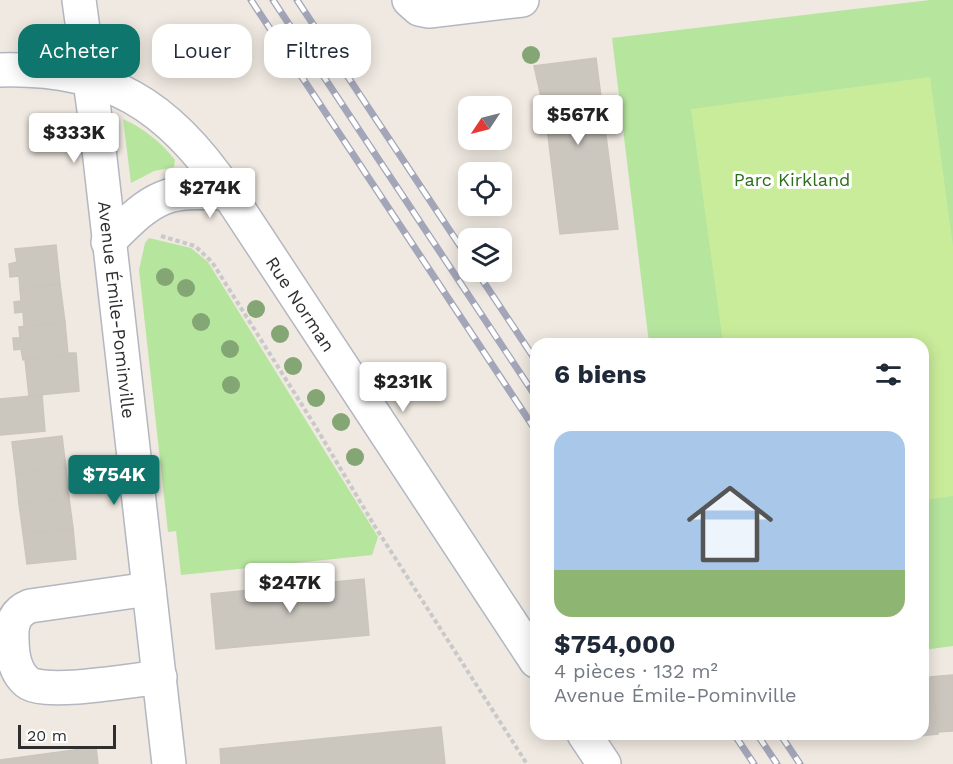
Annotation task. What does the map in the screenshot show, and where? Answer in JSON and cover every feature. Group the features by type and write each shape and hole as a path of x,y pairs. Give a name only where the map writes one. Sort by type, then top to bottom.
{"street":[{"name":"Avenue Émile-Pominville","path":"79,0 170,764"},
{"path":"414,4 429,10 522,0"},
{"name":"Rue Norman","path":"0,70 43,70 89,80 117,90 156,112 198,151 228,193 530,652"},
{"path":"108,242 143,210 164,198 193,193 228,193"},
{"path":"150,589 30,606 22,609 14,618 12,639 16,664 26,682 34,687 54,689 160,677"},
{"path":"588,740 604,764"}],"path":[{"path":"153,231 166,238 195,246 212,262 314,424 374,525 527,764"}],"green space":[{"name":"Parc Kirkland","path":"930,0 953,0 953,646 929,649 929,338 648,338 612,38"},
{"path":"930,77 953,246 953,496 929,499 929,338 722,338 691,109"},
{"path":"123,119 145,131 158,142 175,160 174,167 154,171 131,183"},
{"path":"149,238 191,248 208,262 378,537 372,555 181,575 176,531 168,532 139,270 145,243"}],"building":[{"path":"596,58 618,229 560,234 546,119 534,66"},
{"path":"56,245 60,284 20,289 19,276 10,277 9,264 17,262 15,249"},
{"path":"60,284 65,322 24,326 23,312 15,313 14,302 21,301 20,289"},
{"path":"65,322 68,355 23,360 21,349 14,350 13,338 20,338 19,327"},
{"path":"68,353 76,353 79,391 29,396 25,360 68,355"},
{"path":"42,395 45,431 0,435 0,399"},
{"path":"62,436 66,468 16,474 12,442"},
{"path":"66,468 69,498 19,504 16,474"},
{"path":"69,498 73,528 23,534 19,504"},
{"path":"73,528 76,559 27,564 23,534"},
{"path":"364,579 369,635 216,649 211,594"},
{"path":"953,675 953,731 938,732 930,677"},
{"path":"929,679 932,679 938,734 929,735"},
{"path":"441,727 445,764 221,764 220,749"},
{"path":"96,747 98,764 0,764 0,760"}],"railway":[{"path":"251,0 530,422"},
{"path":"273,0 530,388"},
{"path":"297,0 458,243"},
{"path":"484,282 530,352"},
{"path":"738,740 754,764"},
{"path":"761,740 777,764"},
{"path":"784,740 800,764"}]}
